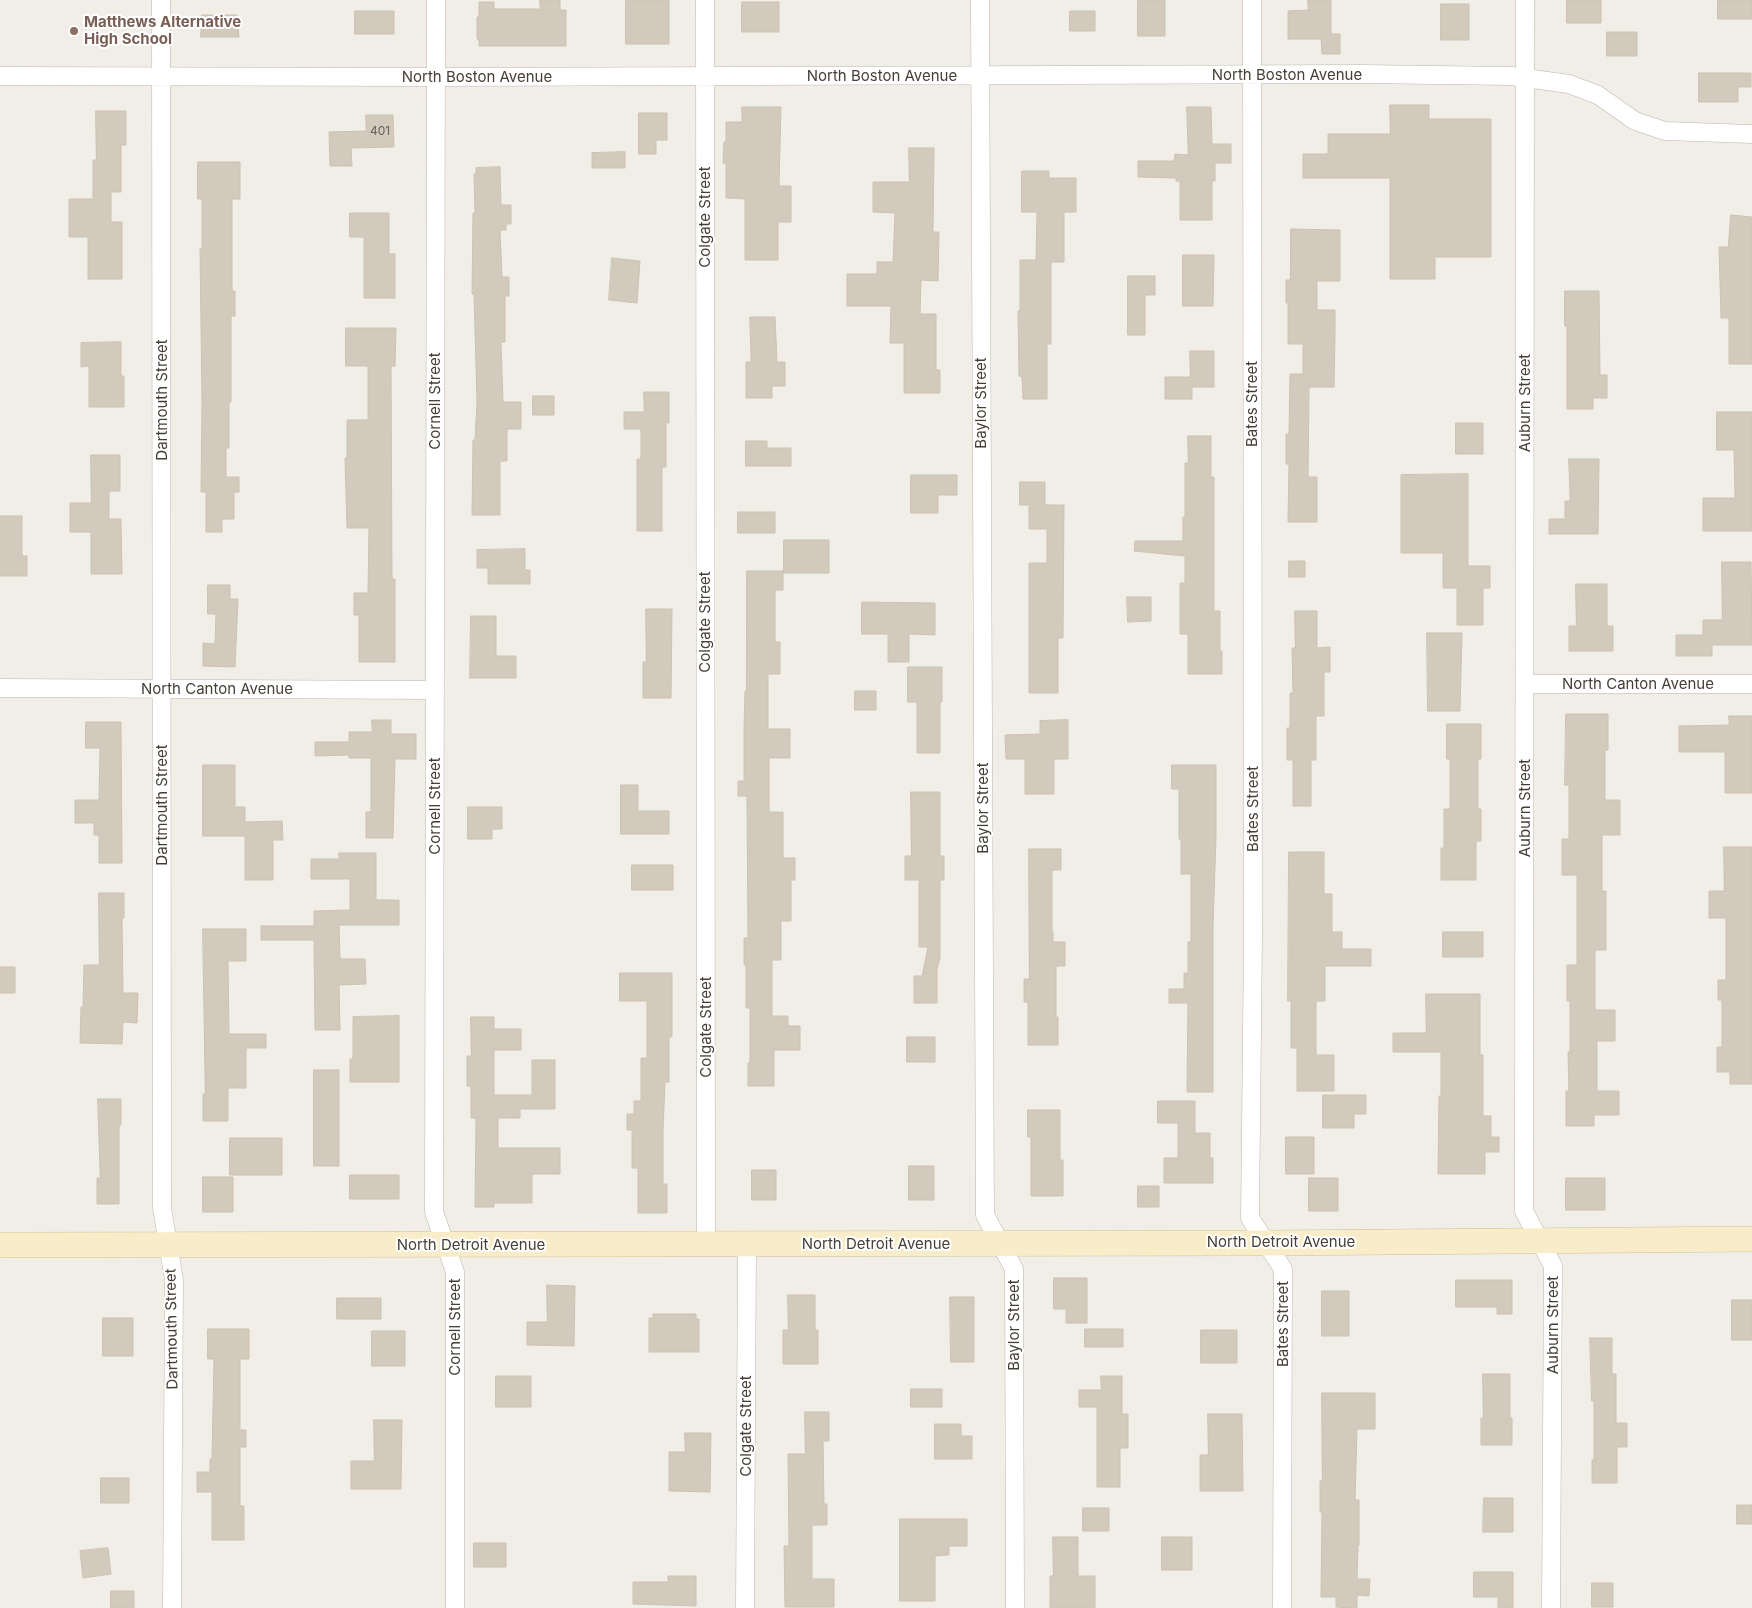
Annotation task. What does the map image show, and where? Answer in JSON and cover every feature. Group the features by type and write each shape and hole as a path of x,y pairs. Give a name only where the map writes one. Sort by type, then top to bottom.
{"street":[{"name":"Dartmouth Street","path":"161,0 162,1208 174,1280 172,1608"},
{"name":"Cornell Street","path":"436,0 434,1212 455,1272 455,1608"},
{"name":"Colgate Street","path":"704,0 706,1244"},
{"name":"Baylor Street","path":"980,0 985,1215 1014,1269 1015,1608"},
{"name":"Bates Street","path":"1252,0 1253,948 1250,1218 1283,1269 1282,1608"},
{"name":"Auburn Street","path":"1525,0 1524,1211 1553,1266 1551,1608"},
{"name":"North Boston Avenue","path":"0,76 1511,76 1569,84 1598,95 1635,121 1665,131 1752,134"},
{"name":"North Canton Avenue","path":"1525,684 1752,684"},
{"name":"North Canton Avenue","path":"0,688 435,690"},
{"name":"North Detroit Avenue","path":"0,1246 1266,1243 1752,1238"},
{"name":"Colgate Street","path":"745,1608 747,1244"}],"building":[{"path":"540,0 560,0 560,10 566,10 566,46 479,46 479,39 477,39 477,17 479,17 479,2 494,2 494,9 540,9"},
{"path":"626,0 669,0 669,44 626,44"},
{"path":"1138,0 1165,0 1165,36 1138,36"},
{"path":"1308,0 1331,0 1331,34 1340,34 1340,54 1322,54 1321,39 1288,39 1288,11 1308,10"},
{"path":"1567,0 1601,0 1601,23 1567,23"},
{"path":"1718,0 1752,0 1752,19 1718,19"},
{"path":"742,2 779,2 779,32 742,32"},
{"path":"1441,4 1469,4 1469,40 1441,40"},
{"path":"355,11 394,11 394,34 355,34"},
{"path":"1070,11 1095,11 1095,31 1070,31"},
{"path":"202,15 237,15 239,37 201,37"},
{"path":"1607,32 1637,32 1637,56 1607,56"},
{"path":"1699,73 1751,73 1751,87 1738,87 1738,102 1699,102"},
{"path":"1390,105 1429,105 1429,119 1491,119 1491,257 1435,257 1435,279 1390,279 1390,178 1303,178 1303,154 1328,154 1328,134 1390,134"},
{"path":"742,107 781,107 779,186 791,186 791,222 778,222 778,260 745,260 745,199 726,198 726,164 723,163 726,122 742,122"},
{"path":"1187,107 1211,107 1212,144 1231,144 1231,163 1215,163 1215,181 1212,181 1212,220 1180,220 1180,181 1176,181 1176,178 1138,177 1138,161 1174,161 1175,154 1188,155"},
{"path":"96,111 126,111 126,145 121,145 121,192 111,192 111,222 122,222 122,279 88,279 88,237 69,237 69,199 93,199 93,160 96,160"},
{"path":"639,113 667,113 667,140 656,140 656,154 639,154"},
{"path":"366,115 393,115 394,147 351,148 352,166 330,166 329,132 366,131"},
{"path":"909,148 934,148 933,232 939,232 938,281 921,280 920,314 936,314 936,370 940,370 940,393 904,393 904,343 890,343 891,306 847,306 847,274 877,274 877,262 893,262 895,213 873,212 873,182 909,182"},
{"path":"625,152 625,168 592,168 592,153"},
{"path":"198,162 240,162 240,199 232,199 232,291 235,291 235,316 231,316 231,402 229,402 229,448 226,448 226,477 239,477 239,492 234,492 234,519 222,519 222,532 206,532 206,492 201,492 200,249 202,249 202,199 198,199"},
{"path":"500,167 501,205 511,205 511,224 506,224 506,230 500,230 502,277 509,277 509,296 505,296 505,342 501,342 503,402 521,402 521,429 507,429 507,461 500,461 500,515 472,515 473,440 475,440 477,402 474,294 472,294 473,213 475,213 474,174 476,174 476,168"},
{"path":"1022,171 1049,171 1049,178 1076,178 1076,212 1064,212 1064,262 1051,262 1051,344 1047,344 1047,399 1023,399 1022,377 1019,376 1018,311 1020,311 1020,260 1036,260 1037,212 1022,212"},
{"path":"350,213 389,213 389,254 395,254 395,298 364,298 364,237 350,237"},
{"path":"1731,215 1752,217 1752,364 1729,364 1729,318 1721,318 1719,247 1728,247"},
{"path":"1291,229 1340,230 1340,281 1317,281 1317,310 1335,310 1335,334 1334,387 1309,387 1308,477 1317,477 1317,522 1288,522 1289,464 1286,464 1286,434 1289,434 1290,374 1303,374 1303,344 1288,344 1286,280 1290,280"},
{"path":"1183,255 1214,255 1213,306 1183,306"},
{"path":"612,258 640,261 637,303 609,300"},
{"path":"1128,276 1155,276 1155,295 1145,295 1145,335 1128,335"},
{"path":"1565,291 1599,291 1600,375 1607,375 1607,398 1593,398 1593,409 1567,409"},
{"path":"750,317 775,317 777,362 785,362 785,386 772,386 772,398 746,398 746,362 751,362"},
{"path":"346,328 396,328 395,366 391,366 392,579 395,579 395,662 359,662 359,615 354,615 354,593 368,593 369,528 347,528 345,458 347,458 347,420 368,420 368,366 346,366"},
{"path":"121,342 121,376 124,376 124,407 89,407 89,366 81,367 81,343"},
{"path":"1190,351 1214,351 1214,387 1192,387 1192,399 1165,399 1165,377 1190,377"},
{"path":"644,392 669,392 669,423 666,423 666,467 662,467 662,531 637,531 637,459 641,459 641,429 624,429 624,412 644,412"},
{"path":"533,396 554,396 554,415 533,415"},
{"path":"1717,412 1752,412 1752,531 1703,531 1703,498 1735,498 1734,450 1717,450"},
{"path":"1456,423 1483,423 1483,454 1456,454"},
{"path":"1188,436 1211,436 1211,477 1214,477 1214,611 1220,611 1222,674 1188,674 1188,634 1180,634 1180,583 1185,583 1185,556 1134,551 1135,541 1183,541 1185,463 1188,463"},
{"path":"746,441 767,441 767,448 791,448 791,466 746,466"},
{"path":"91,455 120,455 120,491 109,491 109,519 121,519 122,574 91,574 91,532 70,532 70,503 91,503"},
{"path":"1569,459 1599,459 1598,534 1549,534 1549,519 1565,519 1565,501 1570,501"},
{"path":"1468,474 1468,566 1490,566 1490,588 1483,588 1483,625 1457,625 1457,588 1443,588 1443,553 1401,553 1401,475"},
{"path":"911,475 957,475 957,495 938,495 938,513 911,513"},
{"path":"1020,482 1045,482 1045,505 1064,505 1063,638 1058,638 1058,693 1029,693 1029,563 1047,563 1047,529 1029,529 1029,505 1020,505"},
{"path":"738,512 775,512 775,533 738,533"},
{"path":"0,516 22,516 22,556 27,556 27,576 0,576"},
{"path":"784,540 829,540 829,573 784,573"},
{"path":"525,549 525,570 530,570 530,584 488,584 488,568 477,568 477,550"},
{"path":"1289,561 1305,561 1305,577 1289,577"},
{"path":"1722,562 1751,562 1752,645 1712,645 1712,656 1676,656 1676,635 1703,635 1703,620 1722,620"},
{"path":"747,571 783,571 783,590 775,590 775,642 780,642 780,674 768,674 768,729 790,729 790,758 769,758 769,812 783,812 783,858 795,858 795,880 791,880 791,921 781,921 781,960 772,960 772,1016 788,1016 788,1026 800,1026 800,1050 774,1050 774,1086 748,1086 750,1008 746,1008 746,965 744,965 744,938 748,938 747,796 738,796 738,781 744,781"},
{"path":"1576,584 1607,584 1607,626 1613,626 1613,651 1569,651 1569,626 1576,626"},
{"path":"208,585 230,585 230,599 238,599 235,667 203,666 203,643 215,644 216,614 208,614"},
{"path":"1127,597 1151,597 1151,621 1128,622"},
{"path":"862,602 935,603 935,635 909,634 909,662 888,662 888,634 862,634"},
{"path":"646,609 672,609 671,698 643,698 643,662 646,662"},
{"path":"1295,611 1317,611 1317,648 1330,647 1330,672 1324,672 1324,716 1316,716 1316,760 1311,760 1311,806 1293,806 1293,760 1287,760 1287,728 1290,728 1290,693 1293,693 1292,648 1295,648"},
{"path":"471,616 496,616 496,656 516,656 516,678 470,678"},
{"path":"1427,633 1462,633 1460,711 1428,711"},
{"path":"908,667 942,667 940,753 917,753 917,702 908,702"},
{"path":"855,691 876,691 876,710 855,710"},
{"path":"1566,714 1608,714 1608,750 1605,750 1605,800 1620,800 1620,835 1602,835 1602,891 1606,891 1606,950 1595,950 1595,1010 1615,1010 1615,1041 1597,1041 1597,1091 1619,1091 1619,1115 1594,1115 1594,1126 1566,1126 1566,1091 1569,1091 1568,1052 1570,1052 1570,1001 1567,1001 1567,965 1577,965 1577,875 1562,875 1562,839 1569,839 1569,785 1565,785"},
{"path":"1729,716 1752,716 1752,793 1725,793 1725,752 1679,752 1679,726 1729,725"},
{"path":"372,720 391,720 391,734 416,734 416,759 395,759 393,838 366,838 366,812 371,812 371,758 349,758 349,755 315,756 315,742 349,742 349,732 372,732"},
{"path":"1068,720 1068,759 1054,759 1054,794 1025,794 1025,759 1006,759 1005,735 1040,734 1040,721"},
{"path":"86,722 121,722 122,863 99,863 99,835 94,835 94,823 75,823 75,800 99,800 100,748 86,748"},
{"path":"1447,724 1481,724 1481,759 1478,759 1478,809 1481,809 1481,841 1476,841 1476,880 1441,880 1441,848 1444,848 1444,809 1450,809 1450,759 1447,759"},
{"path":"203,765 235,765 235,807 245,807 245,822 282,821 283,840 273,840 273,880 245,880 245,836 203,836"},
{"path":"1172,765 1216,765 1213,925 1213,1092 1187,1092 1188,1003 1169,1003 1169,989 1184,989 1184,973 1188,973 1188,942 1191,942 1191,874 1181,874 1179,789 1172,789"},
{"path":"621,785 638,785 638,811 669,811 669,834 621,834"},
{"path":"911,792 940,792 940,856 944,856 944,880 940,880 940,958 937,969 937,1003 914,1003 914,976 922,976 928,947 919,947 919,880 905,880 905,856 911,856"},
{"path":"468,807 502,807 502,829 492,829 492,839 468,839"},
{"path":"1724,847 1752,847 1752,1084 1730,1084 1730,1072 1717,1072 1717,1047 1722,1047 1722,1000 1718,1000 1718,980 1726,980 1726,918 1709,918 1709,891 1724,891"},
{"path":"1029,849 1061,849 1061,870 1052,870 1053,942 1065,942 1065,966 1056,966 1058,1045 1028,1045 1028,1002 1024,1002 1024,979 1029,979"},
{"path":"1289,852 1324,852 1324,894 1332,894 1332,932 1342,932 1342,949 1371,949 1371,966 1325,966 1325,1001 1316,1001 1316,1055 1334,1055 1334,1091 1297,1091 1297,1048 1291,1048 1291,1001 1288,1001"},
{"path":"339,853 376,853 376,900 399,900 399,925 339,925 340,959 365,959 366,984 339,985 340,1030 315,1030 314,940 261,940 261,926 314,926 314,911 350,910 350,879 311,879 311,859 339,859"},
{"path":"632,865 673,865 673,890 632,890"},
{"path":"99,893 124,893 124,918 122,918 123,993 138,993 137,1023 123,1022 122,1044 80,1043 84,965 99,965"},
{"path":"203,929 246,929 246,961 228,961 229,1034 266,1034 266,1048 246,1048 246,1088 228,1088 228,1121 203,1121 203,1094 205,1094"},
{"path":"1443,932 1483,932 1483,957 1443,957"},
{"path":"0,967 15,967 15,993 0,993"},
{"path":"620,973 672,973 672,1037 669,1037 669,1082 665,1082 663,1130 663,1184 667,1184 667,1213 638,1213 638,1168 632,1168 632,1130 627,1130 627,1114 634,1114 634,1101 641,1101 641,1058 647,1058 647,1001 620,1001"},
{"path":"1426,994 1480,994 1483,1116 1491,1116 1491,1137 1499,1137 1499,1152 1485,1152 1485,1174 1438,1174 1441,1052 1393,1052 1393,1033 1426,1033"},
{"path":"399,1016 399,1082 350,1082 350,1059 353,1059 353,1017"},
{"path":"471,1017 494,1017 494,1029 521,1029 521,1050 494,1050 494,1095 532,1095 532,1060 555,1060 555,1109 520,1109 520,1118 498,1118 498,1148 560,1148 560,1174 532,1174 532,1203 494,1203 494,1207 475,1207 476,1118 471,1118 471,1086 467,1086 467,1056 471,1056"},
{"path":"907,1037 935,1037 935,1062 907,1062"},
{"path":"314,1070 339,1070 339,1166 314,1166"},
{"path":"1323,1095 1366,1095 1366,1114 1354,1114 1354,1128 1323,1128"},
{"path":"98,1099 121,1099 121,1125 119,1125 119,1204 97,1204 97,1178 100,1178"},
{"path":"1158,1101 1195,1101 1195,1133 1210,1133 1213,1183 1164,1183 1164,1158 1178,1158 1178,1123 1158,1123"},
{"path":"1028,1110 1060,1110 1060,1160 1063,1160 1063,1196 1031,1196 1031,1137 1028,1137"},
{"path":"1286,1137 1314,1137 1314,1174 1286,1174"},
{"path":"230,1138 282,1138 282,1175 230,1175"},
{"path":"909,1166 934,1166 934,1200 909,1200"},
{"path":"752,1170 776,1170 776,1200 752,1200"},
{"path":"350,1175 399,1175 399,1199 350,1199"},
{"path":"203,1177 233,1177 233,1212 203,1212"},
{"path":"1309,1178 1338,1178 1338,1211 1309,1211"},
{"path":"1566,1178 1605,1178 1605,1210 1566,1210"},
{"path":"1138,1186 1159,1186 1159,1207 1138,1207"},
{"path":"1054,1278 1087,1278 1087,1323 1066,1323 1066,1309 1054,1309"},
{"path":"1456,1280 1512,1280 1512,1314 1497,1314 1497,1307 1456,1307"},
{"path":"547,1285 575,1286 574,1346 527,1345 527,1322 547,1322"},
{"path":"1322,1291 1349,1291 1349,1336 1322,1336"},
{"path":"788,1295 815,1295 815,1330 818,1330 818,1364 783,1364 783,1330 788,1330"},
{"path":"950,1297 974,1297 974,1362 951,1362"},
{"path":"337,1298 381,1298 381,1319 337,1319"},
{"path":"1732,1300 1752,1300 1752,1340 1732,1340"},
{"path":"653,1314 696,1314 696,1319 699,1319 699,1352 649,1352 649,1318 653,1318"},
{"path":"103,1318 133,1318 133,1356 103,1356"},
{"path":"208,1329 249,1329 249,1359 240,1359 240,1430 246,1430 246,1447 240,1447 240,1506 244,1506 244,1540 212,1540 212,1492 197,1492 197,1472 210,1472 210,1459 212,1459 214,1359 208,1359"},
{"path":"1085,1329 1123,1329 1123,1347 1085,1347"},
{"path":"1201,1330 1237,1330 1237,1363 1201,1363"},
{"path":"372,1331 405,1331 405,1366 372,1366"},
{"path":"1590,1338 1612,1338 1612,1374 1616,1374 1616,1423 1627,1423 1627,1447 1617,1447 1617,1483 1592,1483 1594,1401 1592,1401"},
{"path":"1483,1374 1510,1374 1512,1445 1481,1445"},
{"path":"496,1376 531,1376 531,1407 496,1407"},
{"path":"1101,1376 1122,1376 1122,1414 1128,1414 1128,1448 1120,1448 1120,1487 1097,1487 1097,1407 1079,1407 1079,1390 1101,1390"},
{"path":"911,1389 942,1389 942,1407 911,1407"},
{"path":"1322,1393 1375,1393 1375,1429 1357,1429 1355,1500 1359,1500 1359,1545 1357,1579 1370,1579 1369,1596 1357,1595 1357,1608 1336,1607 1336,1597 1321,1597 1322,1512 1320,1512 1320,1481 1322,1481"},
{"path":"805,1412 829,1412 829,1441 823,1441 824,1504 827,1504 827,1525 812,1525 812,1579 834,1579 834,1607 785,1607 784,1546 789,1546 788,1454 805,1454"},
{"path":"1208,1414 1242,1414 1243,1491 1200,1491 1200,1455 1208,1455"},
{"path":"374,1420 402,1420 401,1489 351,1489 351,1461 374,1461"},
{"path":"935,1424 961,1424 961,1436 972,1436 972,1459 935,1459"},
{"path":"685,1433 711,1433 710,1492 669,1491 669,1452 685,1452"},
{"path":"101,1478 129,1478 129,1503 101,1503"},
{"path":"1484,1498 1513,1498 1513,1532 1483,1532"},
{"path":"1737,1505 1752,1505 1752,1524 1737,1524"},
{"path":"1083,1508 1109,1508 1109,1531 1083,1531"},
{"path":"900,1519 967,1519 967,1546 949,1546 949,1555 935,1556 935,1601 900,1601"},
{"path":"1053,1537 1078,1537 1078,1576 1095,1576 1095,1608 1050,1608 1050,1576 1053,1576"},
{"path":"1162,1537 1192,1537 1192,1570 1162,1570"},
{"path":"474,1543 506,1543 506,1567 474,1567"},
{"path":"108,1548 111,1574 83,1578 80,1551"},
{"path":"1474,1572 1513,1572 1513,1608 1498,1608 1498,1597 1474,1597"},
{"path":"668,1576 696,1576 696,1606 633,1604 633,1582 668,1582"},
{"path":"1592,1583 1613,1583 1613,1607 1592,1607"},
{"path":"111,1591 134,1591 134,1608 111,1608"}],"place":[{"name":"Matthews Alternative High School","path":"74,31"}]}
